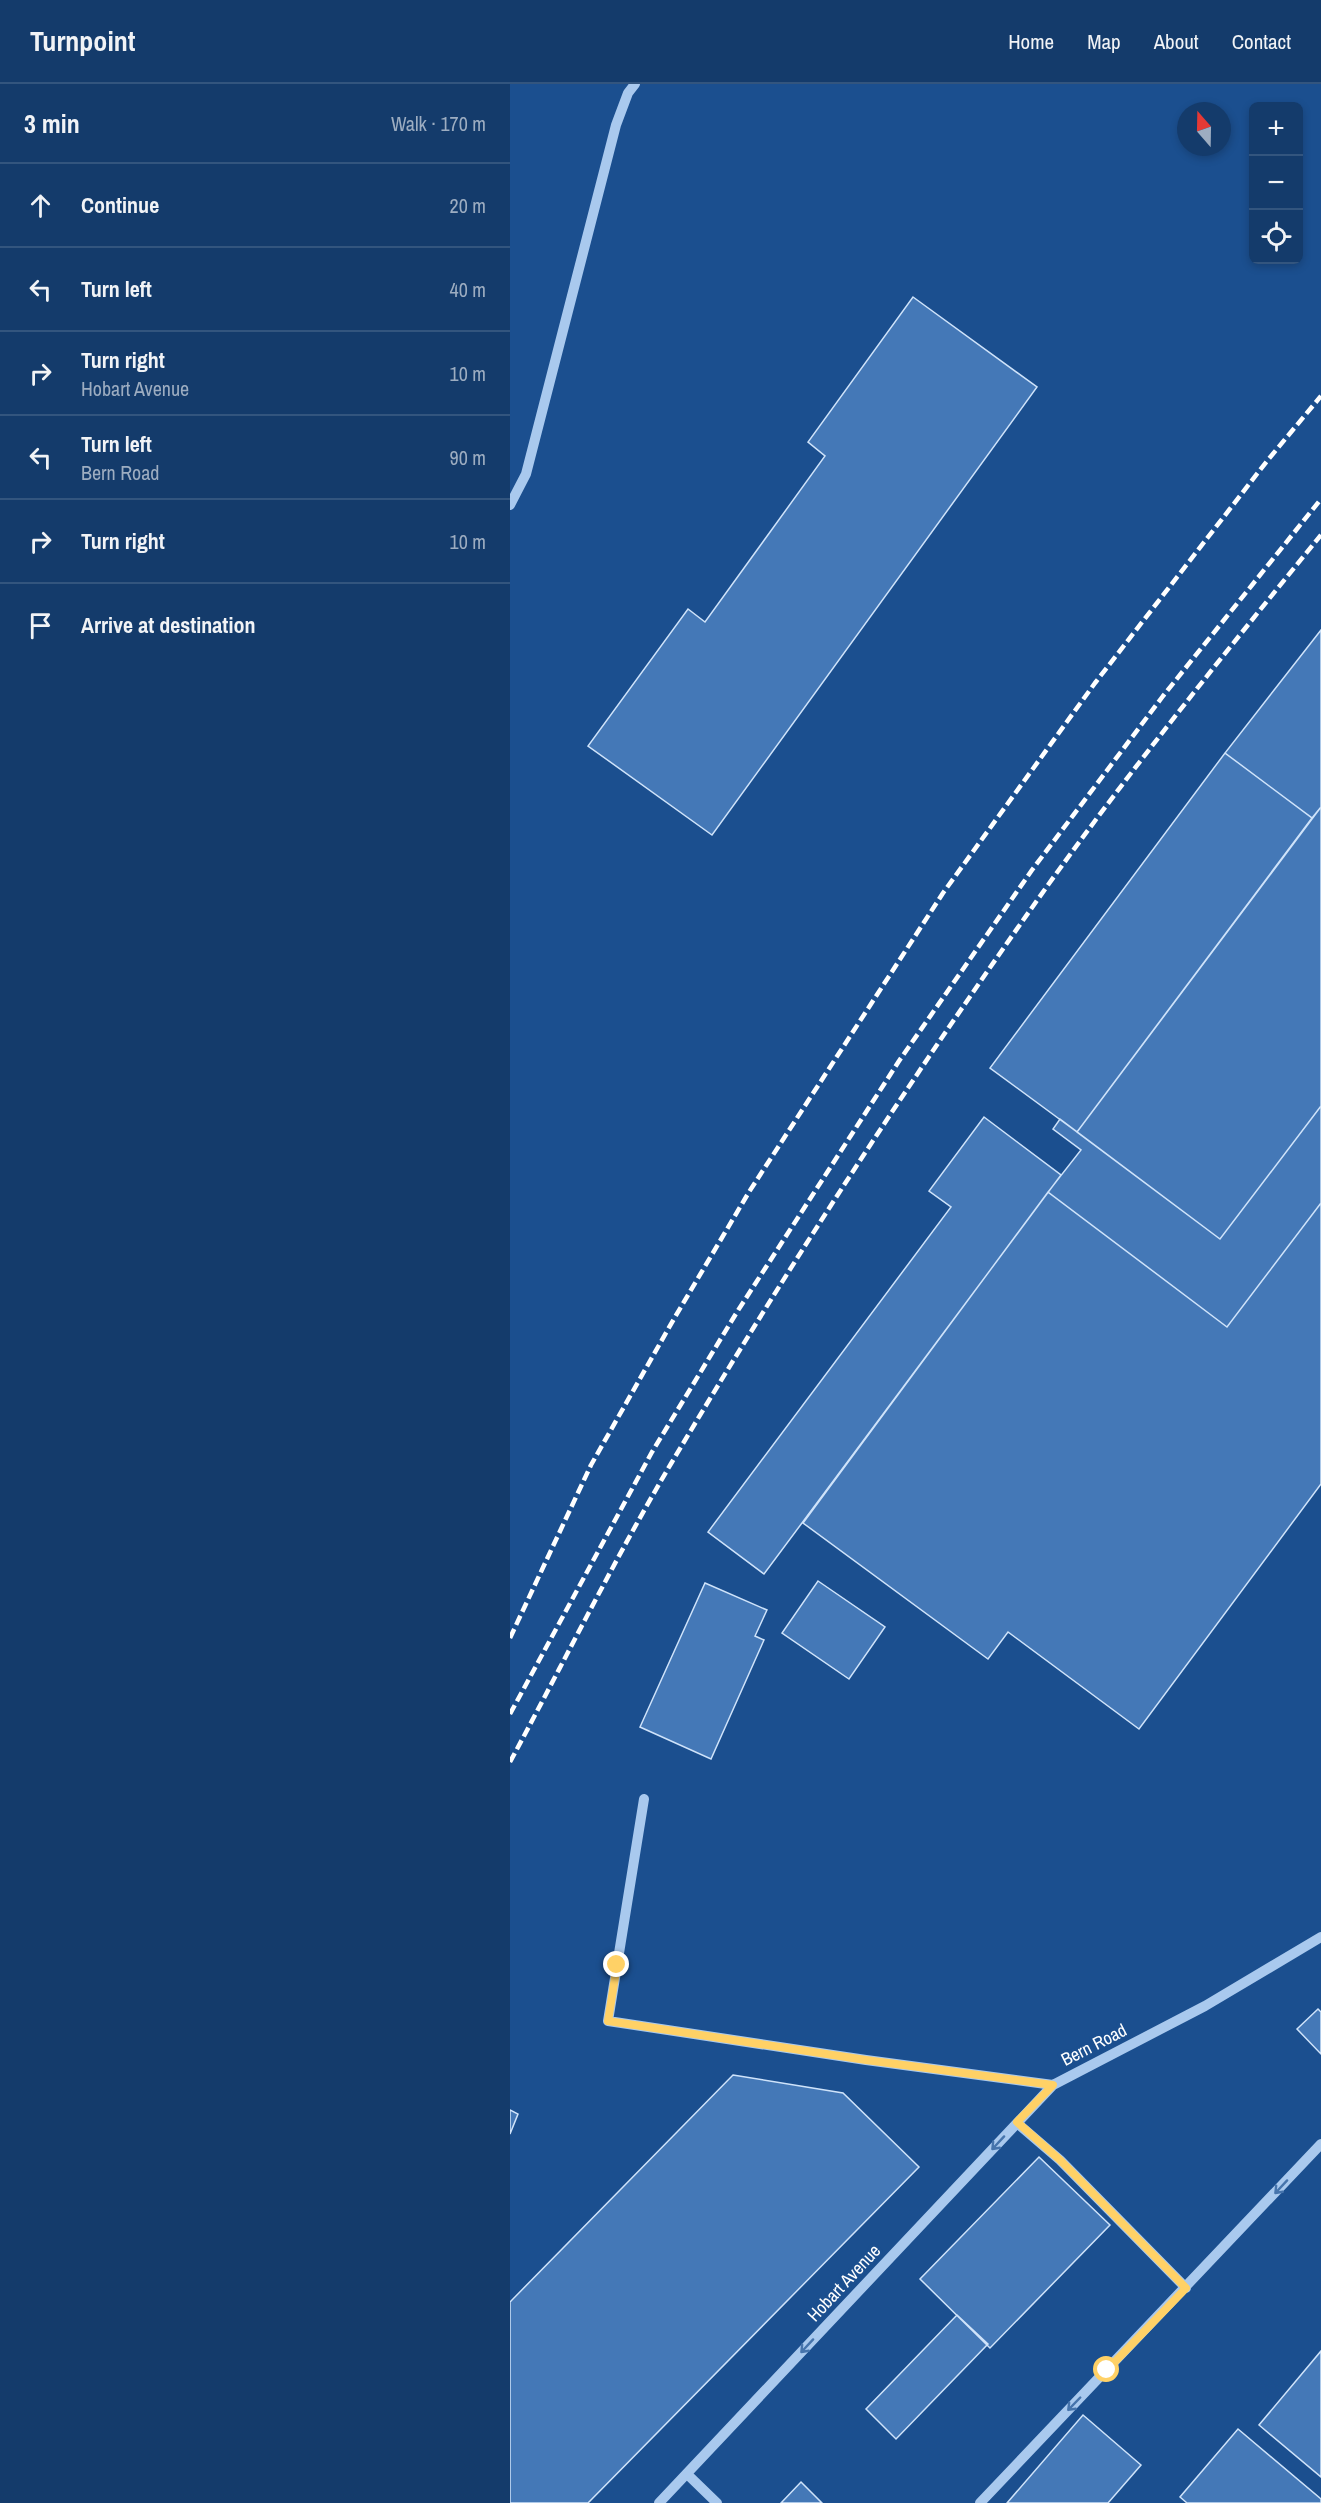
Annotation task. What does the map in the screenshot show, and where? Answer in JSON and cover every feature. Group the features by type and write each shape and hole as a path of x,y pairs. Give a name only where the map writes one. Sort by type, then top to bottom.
{"street":[{"path":"510,505 526,474 616,125 629,87"},
{"name":"Bern Road","path":"644,1799 608,2021 866,2060 1053,2085 1205,2006 1321,1937"},
{"name":"Hobart Avenue","path":"659,2503 1053,2085"},
{"path":"1017,2122 1060,2160 1186,2288"},
{"path":"980,2503 1321,2144"},
{"path":"687,2474 717,2503"}],"building":[{"path":"913,297 1037,387 712,835 588,746 688,609 705,622 825,456 808,442"},
{"path":"1321,630 1321,807 1312,818 1225,753"},
{"path":"1225,753 1312,818 1077,1132 990,1068"},
{"path":"1321,807 1321,1106 1220,1239 1077,1132"},
{"path":"1321,1106 1321,1203 1227,1327 1048,1192 1081,1150 1053,1129 1060,1119 1220,1239"},
{"path":"984,1117 1061,1175 764,1574 708,1532 951,1207 929,1191"},
{"path":"1048,1192 1227,1327 1321,1203 1321,1484 1139,1729 1008,1632 988,1659 803,1523"},
{"path":"818,1581 885,1627 849,1679 782,1633"},
{"path":"705,1583 767,1610 755,1636 764,1640 711,1759 640,1727"},
{"path":"1318,2009 1321,2012 1321,2054 1297,2029"},
{"path":"733,2075 843,2093 919,2167 588,2503 510,2503 510,2302"},
{"path":"510,2110 518,2114 510,2134"},
{"path":"1039,2157 1110,2225 990,2348 920,2279"},
{"path":"957,2315 988,2344 896,2439 866,2409"},
{"path":"1321,2351 1321,2477 1259,2425"},
{"path":"1083,2415 1141,2465 1108,2503 1007,2503"},
{"path":"1238,2429 1321,2499 1321,2503 1187,2503 1180,2497"},
{"path":"801,2482 822,2503 781,2503"}],"railway":[{"path":"510,1638 591,1465 675,1317 749,1192 943,893 1095,683 1267,461 1321,396"},
{"path":"510,1714 652,1452 737,1312 899,1061 1032,870 1163,696 1321,499"},
{"path":"510,1762 609,1574 672,1462 761,1315 901,1098 998,955 1081,840 1182,708 1321,535"}],"route":[{"path":"617,1965 608,2021 866,2060 1053,2085 1017,2122 1060,2160 1186,2288 1107,2370"}]}
